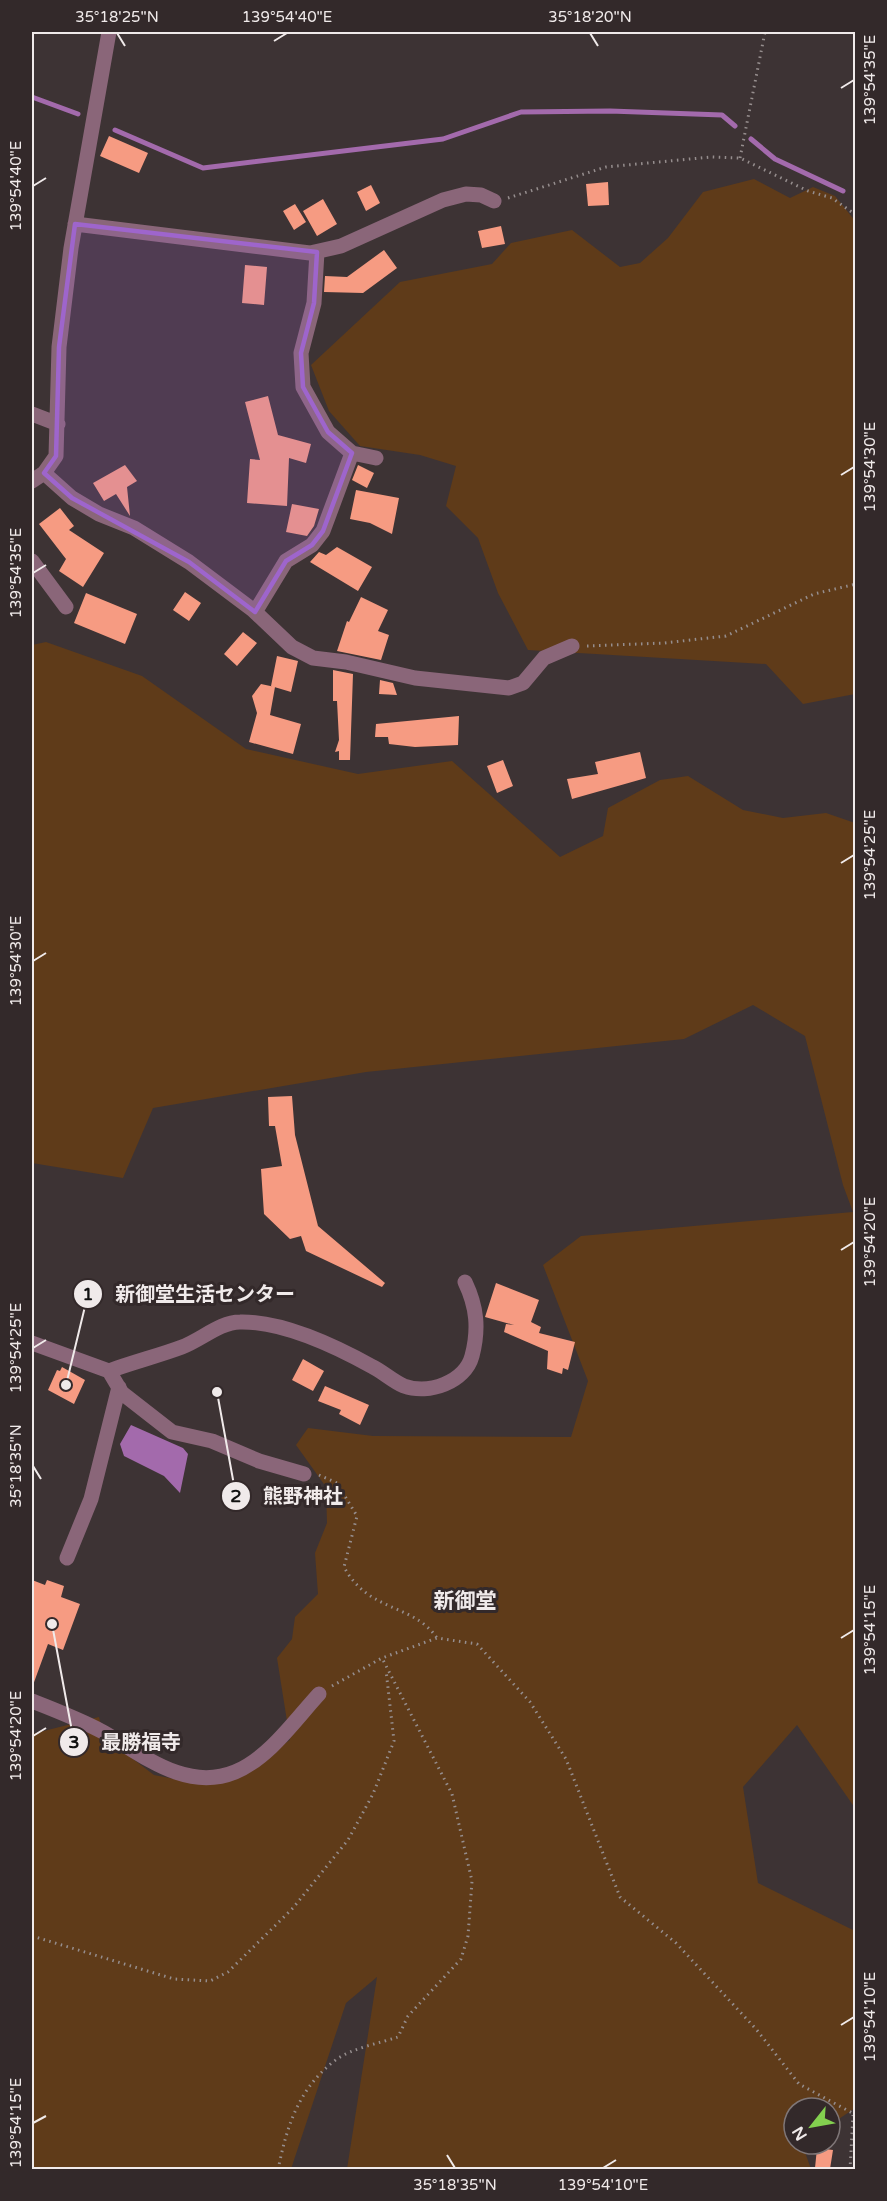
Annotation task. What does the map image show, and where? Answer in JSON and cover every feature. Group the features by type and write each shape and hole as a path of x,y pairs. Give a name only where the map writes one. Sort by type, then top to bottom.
{"street":[{"path":"110,32 75,225 59,347 56,456 38,477 90,509 134,528 189,562 255,612 292,647 313,658 346,662 415,678 509,688 524,683 544,658 572,646"},
{"path":"75,225 317,252 341,246 443,200 466,194 481,195 494,201"},
{"path":"317,252 314,303 302,353 303,387 328,432 352,453 376,458"},
{"path":"32,414 58,424"},
{"path":"255,612 285,561 312,545 323,531 352,453"},
{"path":"32,561 66,607"},
{"path":"109,1371 141,1358 183,1347 216,1330 239,1322 276,1328 312,1338 343,1350 405,1386 439,1386 458,1378 469,1368 477,1317 465,1281"},
{"path":"32,1343 109,1371 119,1387 142,1411 172,1432 212,1441 259,1461 304,1474"},
{"path":"67,1558 92,1499 119,1387"},
{"path":"32,1701 102,1732 155,1765 184,1775 211,1777 235,1772 267,1751 319,1694"}],"path":[{"path":"740,158 765,32"},
{"path":"494,201 534,191 606,167 711,157 740,158 808,191 832,198 855,215"},
{"path":"572,646 664,643 726,636 814,594 855,584"},
{"path":"304,1474 318,1475 337,1483 357,1516 344,1567 353,1583 371,1598 428,1625 437,1638"},
{"path":"319,1694 382,1658 437,1638 477,1644 530,1702 566,1759 620,1897 676,1943 756,2028 799,2084 854,2115 850,2169"},
{"path":"278,2169 285,2132 302,2092 338,2058 398,2037 408,2016 461,1959 468,1936 472,1881 452,1794 382,1658"},
{"path":"32,1936 174,1979 210,1981 228,1972 300,1899 348,1840 373,1794 394,1742 386,1668"}],"highlighted area":[{"path":"75,224 317,252 314,303 301,353 303,387 328,432 352,453 323,531 312,545 286,561 255,612 189,562 72,498 44,473 56,456 59,347"}],"shaded area":[{"path":"754,179 790,198 813,187 835,196 856,222 855,694 803,704 766,664 528,650 498,593 478,538 446,506 456,466 420,455 360,446 329,411 311,365 400,282 492,264 511,243 572,230 620,267 640,263 668,238 703,192"},
{"path":"46,642 142,676 246,749 358,774 452,761 560,857 603,836 608,808 660,780 688,776 743,810 783,818 826,813 855,823 855,1808 797,1725 743,1787 758,1883 855,1931 855,2108 842,2117 842,2096 782,2096 782,2156 806,2156 811,2169 347,2169 377,1977 346,2003 291,2169 32,2169 32,1734 99,1717 104,1737 154,1775 190,1782 239,1774 290,1740 277,1658 292,1639 295,1617 318,1594 315,1553 327,1523 326,1487 296,1445 308,1428 373,1436 571,1437 588,1381 543,1265 581,1236 853,1212 843,1185 805,1036 753,1005 684,1039 366,1072 153,1108 123,1178 32,1163 32,645"},
{"path":"131,1425 183,1448 188,1454 180,1493 164,1476 124,1456 120,1444"}],"building":[{"path":"109,136 148,153 139,173 100,156"},
{"path":"608,182 609,205 588,206 586,184"},
{"path":"371,185 380,203 366,211 357,192"},
{"path":"323,199 337,224 317,236 303,211"},
{"path":"295,204 306,222 294,230 283,211"},
{"path":"501,226 505,244 482,248 478,231"},
{"path":"384,250 397,268 363,293 324,292 325,276 347,277"},
{"path":"245,265 267,267 264,305 242,303"},
{"path":"268,396 278,435 311,444 306,463 289,458 287,506 247,503 250,459 260,460 245,402"},
{"path":"125,465 137,481 127,487 130,516 116,494 104,501 93,483"},
{"path":"358,465 374,473 367,488 352,480"},
{"path":"356,490 399,498 392,534 370,523 350,519"},
{"path":"292,504 319,509 314,526 307,536 286,532"},
{"path":"60,508 74,526 69,530 104,553 83,587 59,571 66,559 39,524"},
{"path":"337,547 372,567 358,591 310,562 319,552 326,555"},
{"path":"185,592 201,603 189,621 173,610"},
{"path":"86,593 137,614 125,644 74,623"},
{"path":"361,597 388,610 378,631 389,635 381,660 337,651 347,621 349,622"},
{"path":"243,632 257,643 237,666 224,654"},
{"path":"277,656 298,661 291,692 271,686"},
{"path":"333,670 353,674 350,760 339,760 339,751 335,752 339,740 337,701 333,701"},
{"path":"380,680 393,683 397,695 379,694"},
{"path":"261,684 275,687 270,715 301,724 293,754 249,742 257,713 252,696"},
{"path":"459,716 458,745 415,747 389,744 388,737 375,737 376,724"},
{"path":"640,752 646,778 572,799 567,779 598,774 595,762"},
{"path":"503,760 513,786 497,793 487,766"},
{"path":"292,1096 295,1135 318,1226 385,1283 382,1287 306,1251 301,1236 290,1239 264,1214 261,1169 282,1166 275,1126 269,1126 268,1097"},
{"path":"496,1283 539,1300 531,1322 541,1327 539,1333 575,1342 568,1370 563,1368 562,1374 547,1369 548,1351 504,1332 506,1324 514,1325 485,1317"},
{"path":"303,1359 324,1371 313,1391 292,1380"},
{"path":"62,1367 85,1380 74,1404 48,1390 57,1370 60,1371"},
{"path":"325,1386 369,1405 360,1425 339,1414 341,1410 318,1401"},
{"path":"32,1580 45,1585 47,1580 64,1586 61,1597 80,1604 63,1650 48,1644 33,1685"},
{"path":"816,2156 832,2156 830,2169 815,2168"}],"waterway":[{"path":"32,97 78,114"},
{"path":"115,130 203,168 443,139 521,112 610,111 722,115 735,126"},
{"path":"751,139 775,159 843,191"}],"place":[{"name":"新御堂生活センター","path":"66,1385"},
{"name":"熊野神社","path":"217,1392"},
{"name":"最勝福寺","path":"52,1624"}],"district":[{"name":"新御堂","path":"465,1601"}]}
